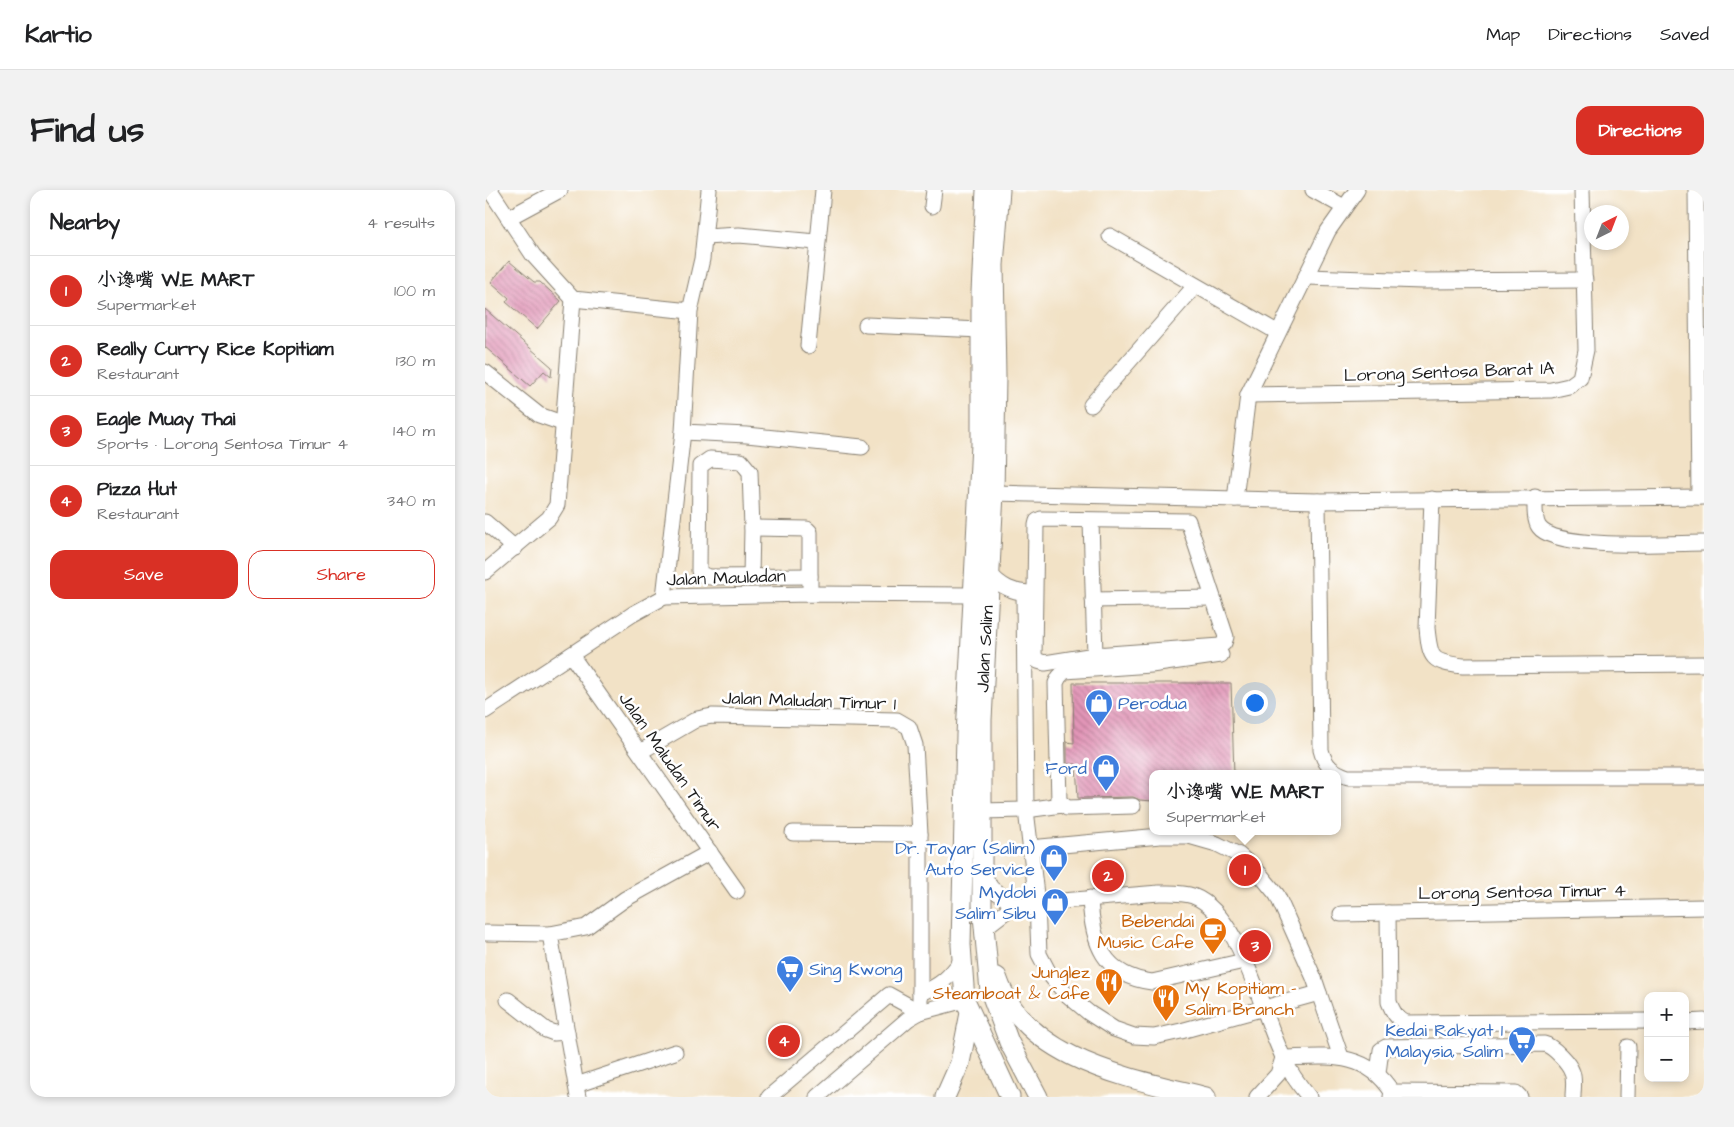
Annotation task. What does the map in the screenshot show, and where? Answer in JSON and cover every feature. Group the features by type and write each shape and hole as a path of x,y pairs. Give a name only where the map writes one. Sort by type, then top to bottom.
{"main road":[{"name":"Jalan Salim","path":"986,190 981,330 981,444 966,735 962,960 968,1006 1009,1097"},
{"name":"Jalan Salim","path":"999,190 994,265 996,377 994,493 981,720 983,934 990,991 1009,1042 1038,1097"},
{"path":"983,934 1001,988 1011,1006 1035,1031 1061,1050 1091,1064 1131,1078 1206,1097"},
{"path":"945,1097 960,1062 968,1006"}],"street":[{"path":"490,190 510,217 533,254 573,299 690,311"},
{"path":"664,597 683,432 690,311 705,237 709,190"},
{"path":"807,346 816,242 823,190"},
{"path":"932,206 934,190"},
{"path":"1313,190 1345,207"},
{"path":"1235,499 1248,395 1277,332 1308,277 1328,231 1357,190"},
{"name":"Lorong Sentosa Barat 1A","path":"1248,395 1551,390 1569,386 1580,378 1586,350 1582,190"},
{"path":"994,493 1318,501 1535,497 1701,497 1701,390 1696,190"},
{"path":"510,217 555,191"},
{"path":"705,237 739,235 816,242"},
{"path":"1110,236 1277,332"},
{"path":"1308,277 1422,281 1585,280"},
{"path":"1091,405 1195,286"},
{"path":"485,572 549,518 557,505 560,488 562,423 573,299"},
{"path":"866,325 981,330"},
{"path":"485,372 539,415 562,423"},
{"path":"683,432 747,435 862,447"},
{"path":"741,460 747,435"},
{"path":"741,460 710,459 700,466 699,570 703,575 710,577 809,576"},
{"path":"741,460 750,472 751,576"},
{"path":"1535,497 1539,527 1546,534 1558,540 1607,544 1704,543"},
{"path":"1029,593 1034,656 1045,663 1095,655 1219,646 1224,643 1226,636 1188,521 1185,498"},
{"path":"1432,499 1427,628 1429,649 1434,659 1442,663 1463,666 1704,664"},
{"path":"1318,501 1321,750 1323,760 1331,770"},
{"path":"1188,521 1041,519 1037,521 1029,593 1026,810 1037,903 1039,954 1050,975 1071,998 1114,1029 1134,1036 1154,1037 1319,993"},
{"path":"1091,521 1095,655"},
{"path":"485,522 515,548"},
{"path":"752,528 807,529 810,532 809,576 811,594"},
{"path":"989,572 998,584 1029,593"},
{"name":"Jalan Mauladan","path":"485,711 633,614 664,597 811,594 972,595"},
{"path":"1093,600 1213,598"},
{"name":"Jalan Maludan Timur","path":"571,655 737,891"},
{"path":"1133,806 1067,808 1059,801 1056,683 1059,676 1065,671 1151,665 1221,655"},
{"name":"Jalan Maludan Timur 1","path":"640,752 697,719 713,716 897,720 909,727 915,745 919,834 920,1012"},
{"path":"1341,774 1348,777 1704,777"},
{"path":"981,811 1026,810 1062,805"},
{"path":"793,833 919,834"},
{"path":"1030,848 1160,836 1189,836 1217,844 1239,855 1259,872 1277,895 1314,978 1341,1057"},
{"path":"485,933 550,934 586,928 625,900 710,852"},
{"path":"982,872 991,888 1014,905"},
{"path":"983,934 1014,905 1159,893 1179,893 1194,896 1209,906 1224,922 1244,961 1283,1058 1293,1076 1309,1097"},
{"path":"1090,898 1095,942 1103,957 1117,970 1138,980 1152,982 1244,961"},
{"name":"Lorong Sentosa Timur 4","path":"1341,914 1704,907"},
{"path":"1388,913 1389,1002 1399,1020 1406,1023 1644,1021"},
{"path":"550,934 577,1091 675,1052"},
{"path":"920,993 931,990 947,979 962,960"},
{"path":"769,1097 889,995 920,1012"},
{"path":"508,1000 546,1030 555,1033 567,1032"},
{"path":"817,1097 903,1023 920,1012 968,1006"},
{"path":"1689,1022 1704,1021"},
{"path":"1473,1045 1475,1023"},
{"path":"1378,1073 1383,1048 1549,1045 1571,1069 1573,1075 1573,1097"},
{"path":"1627,1097 1628,1047"},
{"path":"1283,1058 1341,1057 1363,1064 1378,1073 1392,1095 1516,1093 1520,1097"},
{"path":"1257,1097 1278,1074 1283,1058"}],"building":[{"path":"509,261 534,282 540,282 561,301 537,329 506,302 509,298 491,282"},
{"path":"485,309 552,367 551,377 544,371 530,386 485,347"},
{"path":"1073,683 1231,683 1234,770 1149,770 1149,801 1133,797 1078,798 1076,764 1067,764 1067,742 1074,743"}],"place":[{"name":"Perodua","path":"1099,727"},
{"name":"Ford","path":"1106,792"},
{"name":"小谗嘴 W.E MART","path":"1245,870"},
{"name":"Really Curry Rice Kopitiam","path":"1108,876"},
{"name":"Dr. Tayar (Salim) Auto Service","path":"1054,882"},
{"name":"Mydobi Salim Sibu","path":"1055,926"},
{"name":"Eagle Muay Thai","path":"1255,946"},
{"name":"Bebendai Music Cafe","path":"1213,955"},
{"name":"Sing Kwong","path":"790,993"},
{"name":"Junglez Steamboat & Cafe","path":"1109,1006"},
{"name":"My Kopitiam - Salim Branch","path":"1166,1022"},
{"name":"Pizza Hut","path":"784,1041"},
{"name":"Kedai Rakyat 1 Malaysia, Salim","path":"1522,1064"}]}
